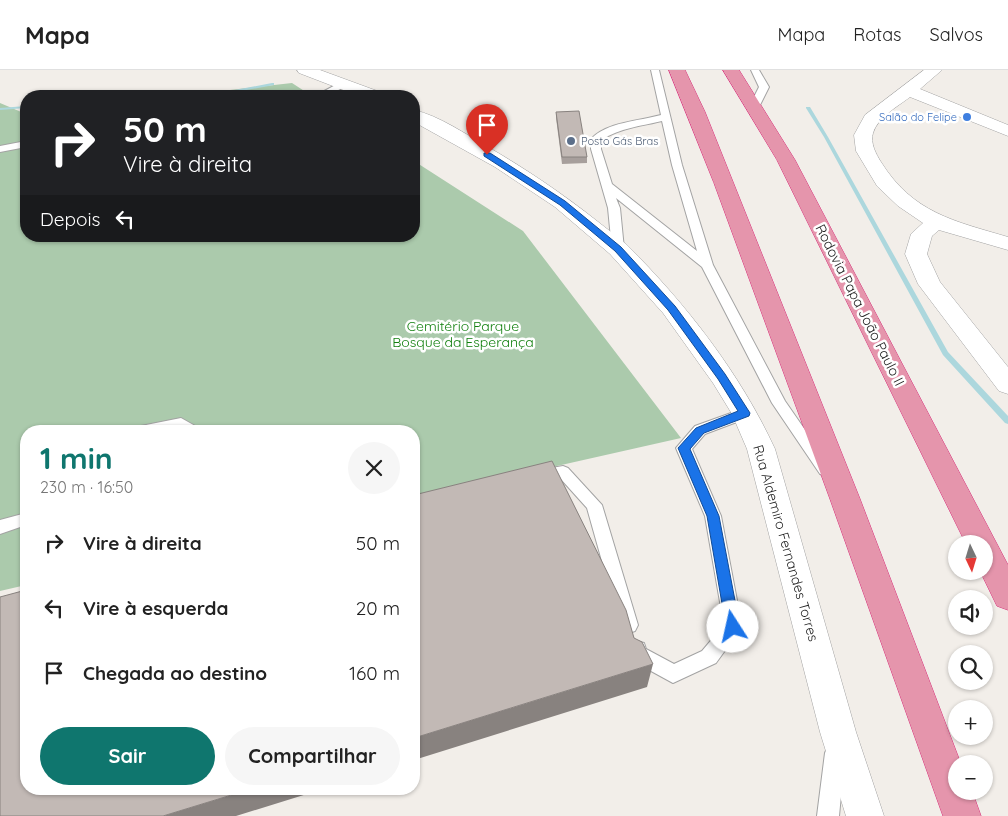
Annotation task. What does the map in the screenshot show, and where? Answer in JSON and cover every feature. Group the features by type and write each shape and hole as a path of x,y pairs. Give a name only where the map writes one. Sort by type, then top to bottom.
{"highway":[{"path":"677,70 721,174 845,499 962,816"},
{"name":"Rodovia Papa João Paulo II","path":"731,70 786,160 976,535"},
{"path":"993,567 1008,596"}],"street":[{"path":"304,70 358,90"},
{"path":"934,70 871,120 863,136 865,151 884,182 905,202 936,222 1008,244"},
{"path":"909,90 1008,131"},
{"name":"Rua Aldemiro Fernandes Torres","path":"420,118 502,163 562,203 618,249 671,308 722,377 745,413 761,449 838,732 865,816"},
{"path":"936,222 922,234 916,254 929,284 1008,385"}],"lane":[{"path":"656,70 677,165 707,265 779,403 845,499"},
{"path":"754,107 764,87 755,70"},
{"path":"332,90 343,84"},
{"path":"618,249 614,208 596,149 596,139 602,134 666,117"},
{"path":"0,149 20,145"},
{"path":"608,186 707,265"},
{"path":"520,477 564,472 594,504 638,654 673,674 709,657 733,627 713,516 684,448 700,430 745,413"},
{"path":"171,425 181,423 184,425"},
{"path":"0,527 20,520"},
{"path":"828,816 838,732"}],"green space":[{"path":"292,83 303,90 231,90"},
{"name":"Cemitério Parque Bosque da Esperança","path":"0,103 20,111 20,242 420,242 420,165 523,231 681,438 420,497 420,425 20,425 20,586 0,591"}],"building":[{"name":"Posto Gás Bras","path":"579,111 587,157 562,157 556,112"},
{"path":"552,461 626,610 634,638 642,642 653,664 420,736 420,494"},
{"path":"20,592 20,795 231,795 163,816 0,816 0,597"}],"waterway":[{"path":"240,90 272,84"},
{"path":"0,109 20,107"},
{"path":"808,108 826,137 945,353 1008,421"}],"place":[{"name":"Salão do Felipe","path":"967,117"},
{"name":"Posto Gás Bras","path":"571,141"}],"route":[{"path":"487,155 562,203 618,249 671,308 722,377 745,413 700,430 684,448 713,516 733,627"}]}
